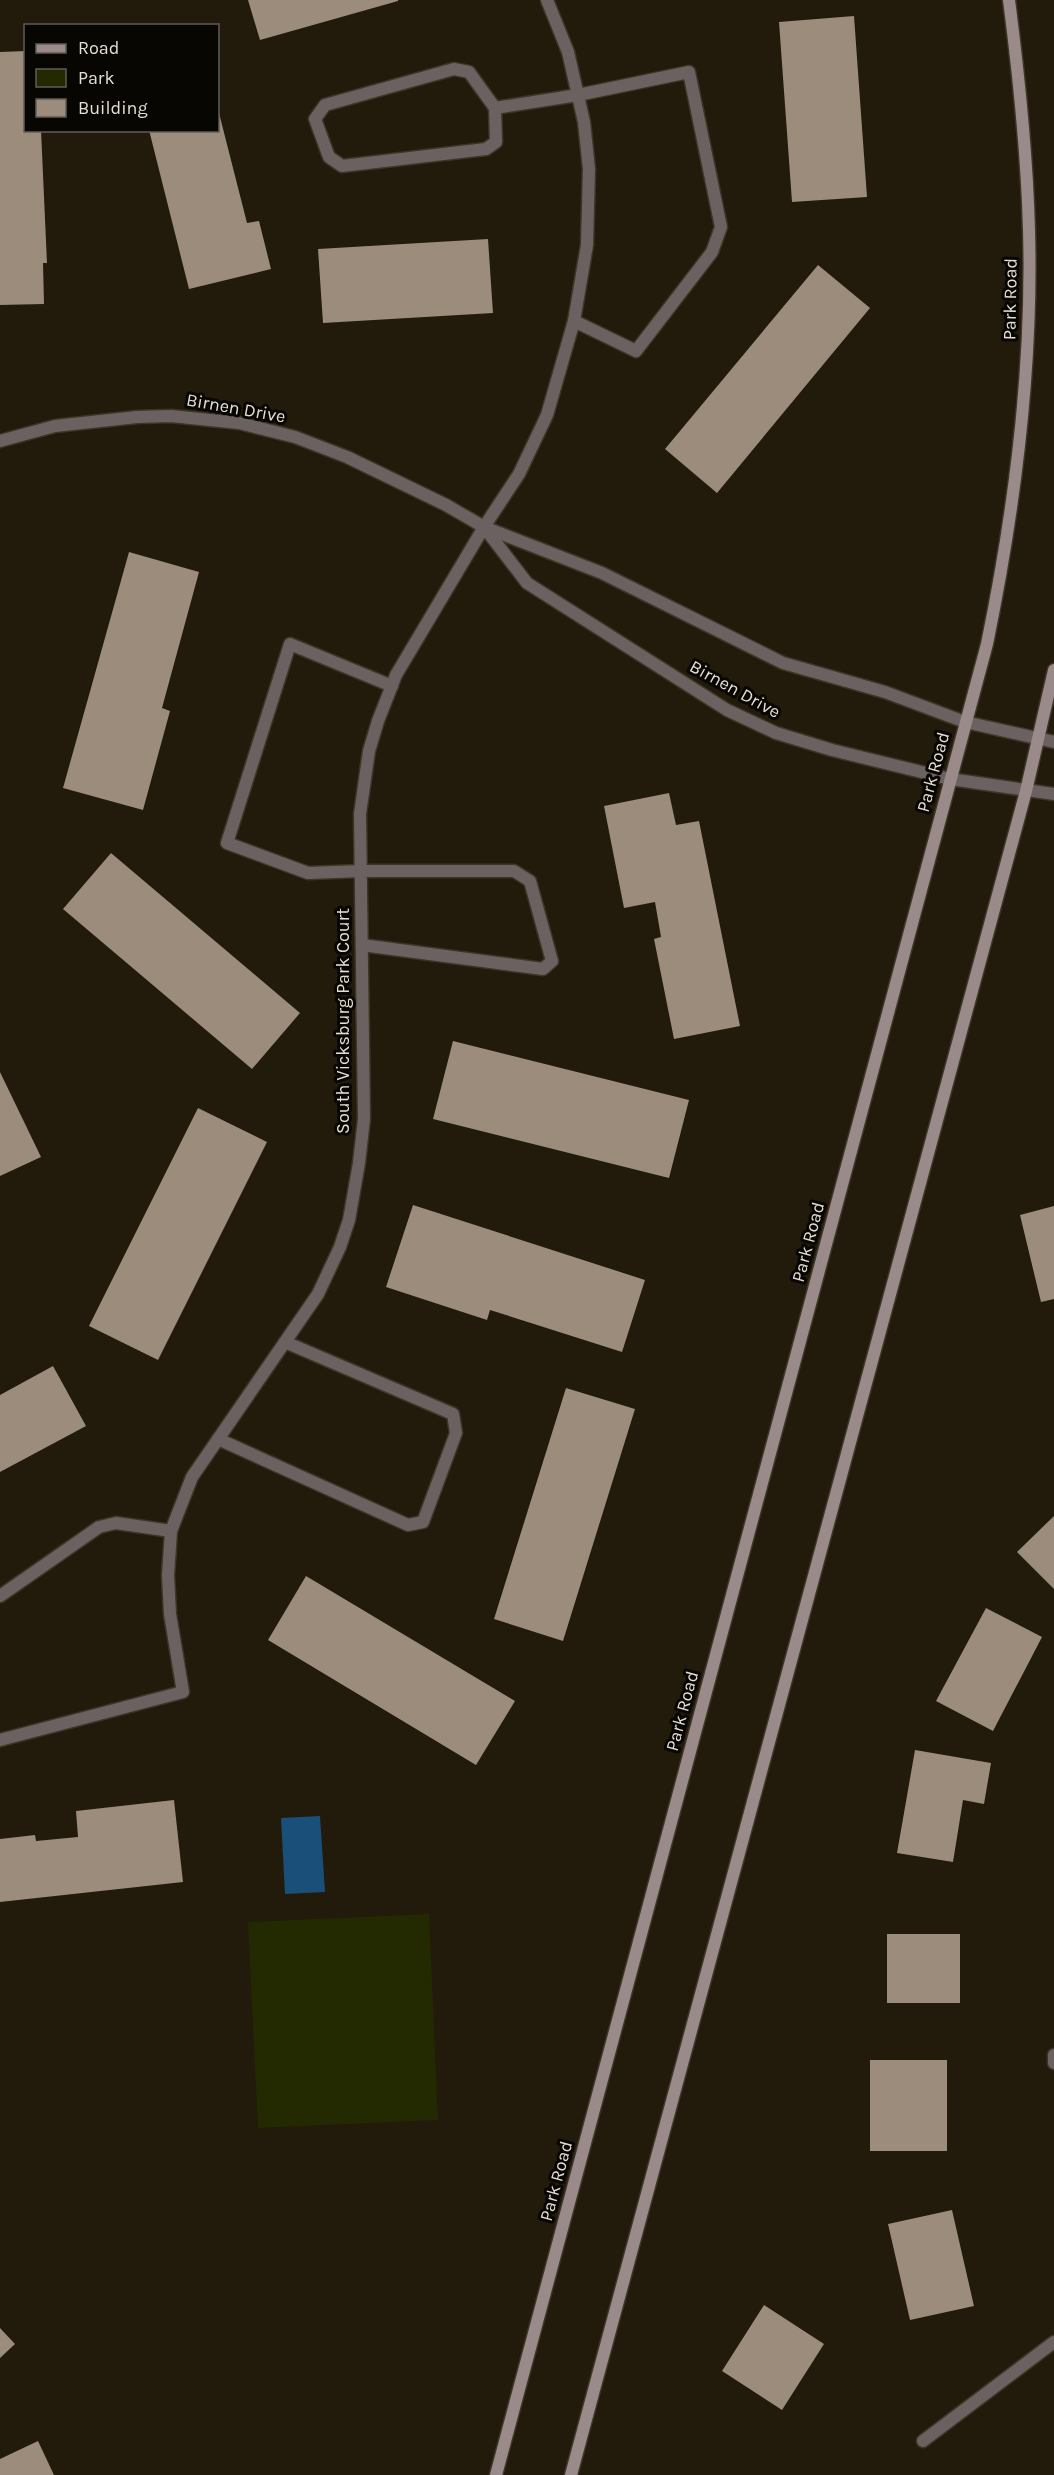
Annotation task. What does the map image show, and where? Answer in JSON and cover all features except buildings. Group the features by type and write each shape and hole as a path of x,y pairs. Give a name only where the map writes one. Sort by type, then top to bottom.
{"main road":[{"name":"Park Road","path":"496,2475 987,644 999,586 1017,468 1027,350 1028,196 1023,113 1009,0"},
{"path":"571,2475 1026,791 1054,670"}],"street":[{"name":"South Vicksburg Park Court","path":"0,1740 183,1692 170,1614 168,1575 171,1531 192,1477 318,1294 340,1247 349,1220 364,1119 360,814 369,751 396,675 484,526 519,474 547,415 574,321 587,245 588,180 584,122 568,52 547,0"},
{"path":"454,69 469,72 495,108 496,142 486,149 342,166 329,157 315,119 325,105 454,69"},
{"path":"495,108 578,95 689,72 721,227 712,252 636,351 574,321"},
{"name":"Birnen Drive","path":"0,441 55,426 137,417 171,416 239,423 295,437 346,457 484,526 602,573 783,663 885,692 965,722 1054,742"},
{"name":"Birnen Drive","path":"484,526 527,583 727,710 776,733 798,740 950,779 1054,794"},
{"path":"362,945 543,969 552,961 530,881 513,871 308,873 227,843 290,644 392,686"},
{"path":"218,1439 408,1525 423,1522 456,1433 453,1414 285,1342"},
{"path":"0,1596 99,1527 116,1523 171,1531"},
{"path":"1054,2055 1054,2063"},
{"path":"923,2441 1054,2342"}],"green space":[{"path":"429,1914 438,2120 258,2128 248,1922"}],"water":[{"path":"320,1816 325,1892 285,1894 281,1818"}]}
